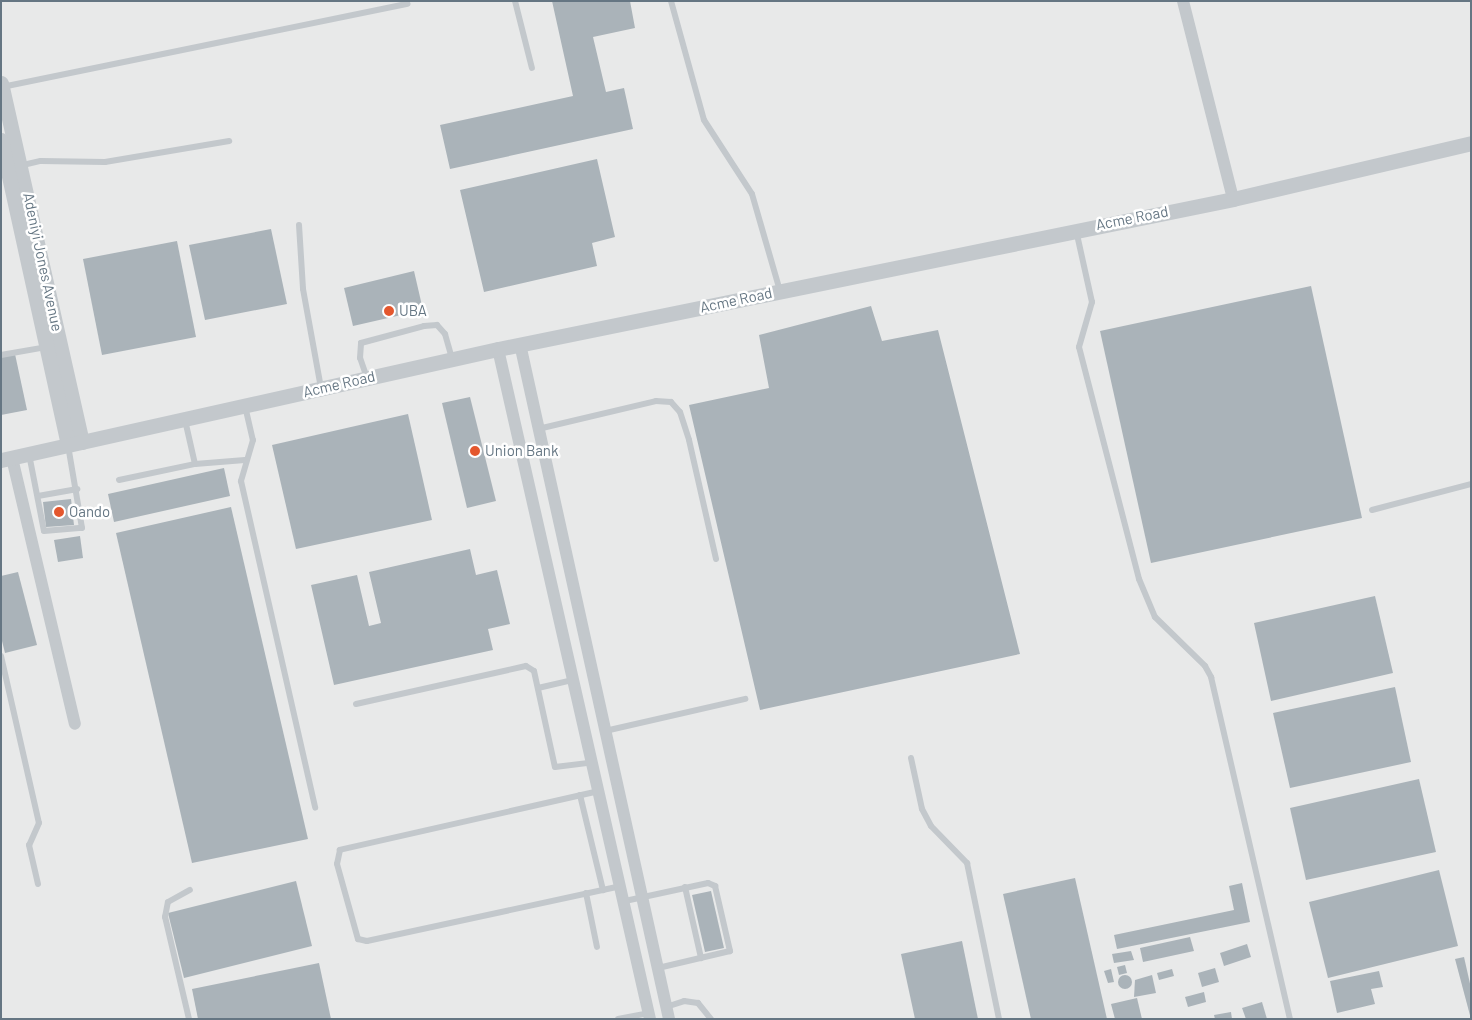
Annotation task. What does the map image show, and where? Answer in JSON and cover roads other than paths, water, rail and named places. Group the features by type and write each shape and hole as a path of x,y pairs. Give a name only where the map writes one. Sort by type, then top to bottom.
{"street":[{"path":"1183,1 1233,199"},
{"name":"Adeniyi Jones Avenue","path":"2,85 23,166 75,443"},
{"name":"Adeniyi Jones Avenue","path":"1,140 48,346 75,443"},
{"name":"Acme Road","path":"7,459 520,344 1233,199 1471,143"},
{"path":"520,344 668,1013"},
{"path":"498,349 622,886 649,1016"},
{"path":"7,459 75,724"},
{"path":"540,529 560,523"}],"lane":[{"path":"515,1 532,68"},
{"path":"671,1 704,120 752,194 780,291"},
{"path":"2,85 408,4"},
{"path":"23,166 41,161 105,162 229,141"},
{"path":"299,225 303,289 321,388"},
{"path":"1076,230 1092,302 1079,347 1139,579 1160,624 1205,666 1211,677 1290,1019"},
{"path":"367,378 360,358 361,343 424,326 437,325 444,334 452,359"},
{"path":"1,355 48,346"},
{"path":"538,429 656,401 671,402 680,412 689,440 716,559"},
{"path":"245,405 253,440 245,460 241,481 315,808"},
{"path":"185,419 195,464"},
{"path":"29,454 46,532 82,528 77,489 75,443"},
{"path":"119,480 195,464 245,460"},
{"path":"1372,510 1471,484"},
{"path":"38,496 77,489"},
{"path":"1,656 38,823 29,845 38,884"},
{"path":"356,704 526,666 534,670 555,767 593,762"},
{"path":"538,688 575,679"},
{"path":"605,731 745,699"},
{"path":"911,758 926,817 967,863 999,1019"},
{"path":"599,791 340,850 337,864 358,939 367,941 622,886"},
{"path":"580,796 603,890"},
{"path":"625,901 708,883 715,886 730,949 658,968"},
{"path":"685,887 701,958"},
{"path":"189,1019 165,917 168,902 190,890"},
{"path":"586,893 597,947"},
{"path":"668,1013 684,1001 698,1003 712,1019"},
{"path":"618,1019 649,1016"}],"place":[{"name":"UBA","path":"389,311"},
{"name":"Union Bank","path":"475,451"},
{"name":"Oando","path":"59,512"}]}
